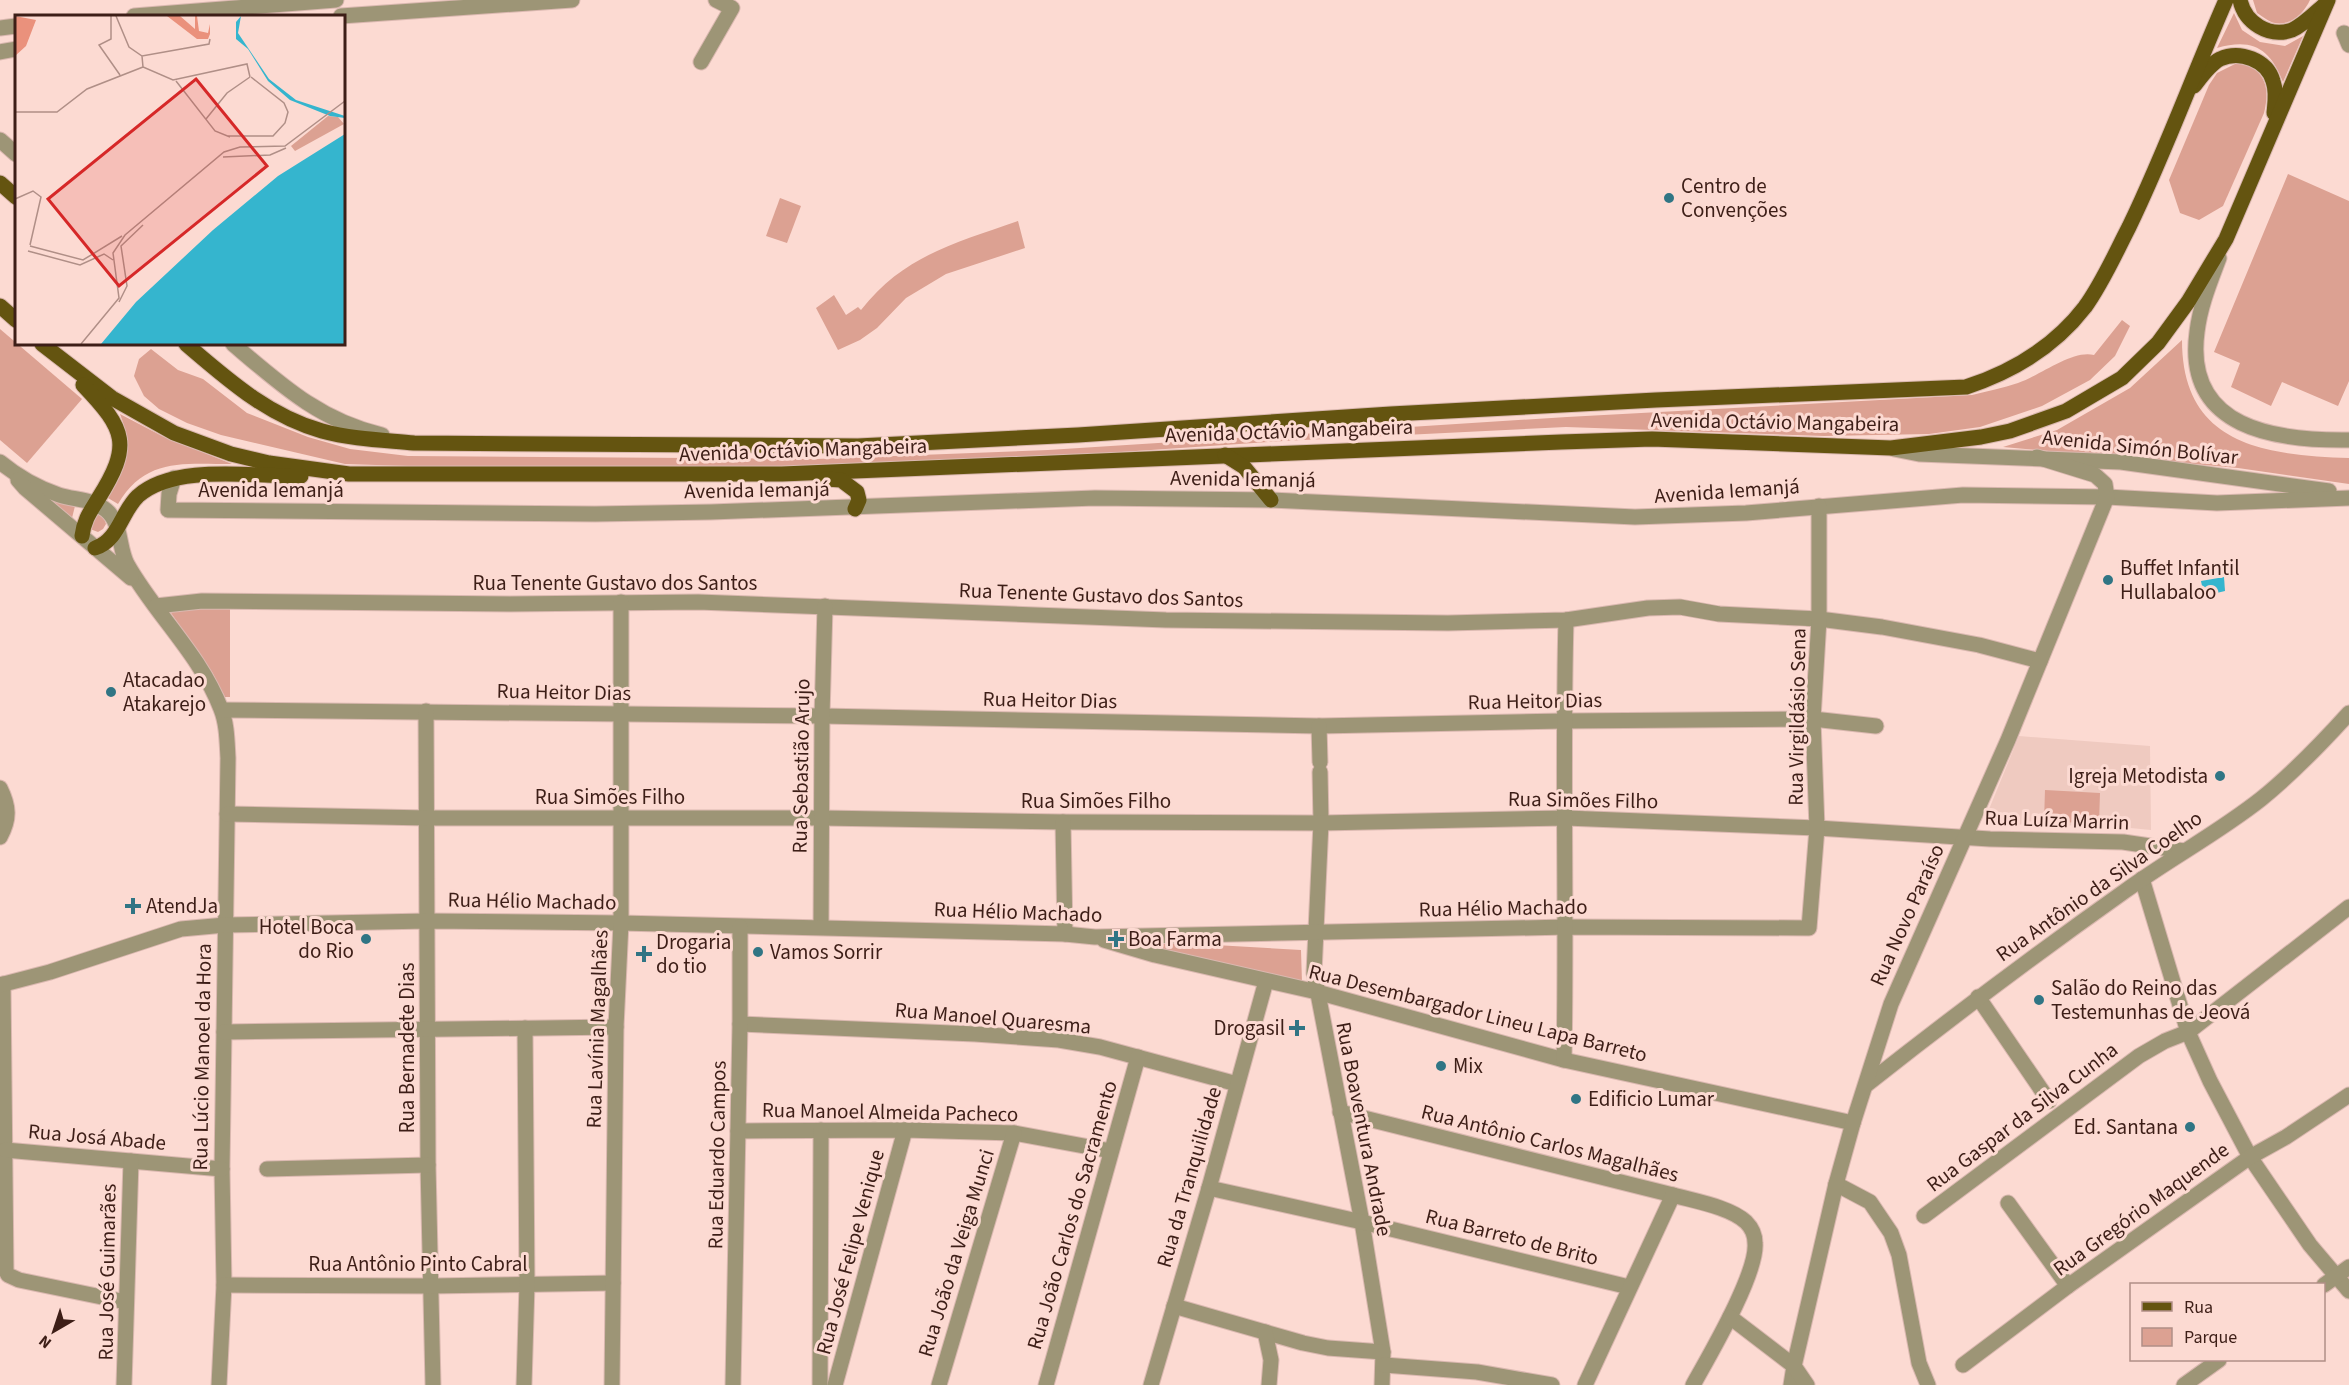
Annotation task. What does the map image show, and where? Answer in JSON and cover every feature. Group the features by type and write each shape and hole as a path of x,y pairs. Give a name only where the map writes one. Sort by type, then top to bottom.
{"main road":[{"name":"Avenida Octávio Mangabeira","path":"187,345 243,392 291,419 343,436 414,443 858,446 1078,435 1391,414 1966,387 1994,378 2045,347 2085,307 2105,275 2157,169 2226,0"},
{"path":"2240,0 2242,9 2251,21 2265,31 2281,32 2294,29 2327,2"},
{"name":"Avenida Octávio Mangabeira","path":"45,346 112,398 174,433 231,454 269,463 349,474 782,474 1652,439 1891,448 1981,437 2010,431 2066,411 2122,378 2158,343 2188,302 2226,239 2327,2"},
{"path":"2188,93 2218,60 2231,56 2247,57 2264,66 2273,80 2276,96 2273,125"},
{"path":"0,183 15,196"},
{"path":"0,306 15,319"},
{"path":"45,346 108,414 119,438 121,452 118,465 84,520 82,536"},
{"path":"1224,455 1244,467 1271,500"},
{"path":"95,548 107,542 137,497 148,488 174,478 195,475 277,477 349,474"},
{"path":"782,474 800,478 841,480 857,492 859,500 855,509"}],"street":[{"path":"147,15 336,0"},
{"path":"345,16 572,0"},
{"path":"701,62 732,9 716,0"},
{"path":"0,28 15,26"},
{"path":"0,52 15,49"},
{"path":"0,140 15,153"},
{"name":"Avenida Simón Bolívar","path":"2226,239 2203,303 2196,335 2199,368 2207,392 2232,419 2253,430 2303,440 2349,440"},
{"path":"234,345 275,380 316,410 363,431 414,443"},
{"name":"Avenida Simón Bolívar","path":"1891,448 1919,454 2037,457 2154,465 2349,496"},
{"path":"2037,457 2095,475 2105,484 2107,497"},
{"path":"4,465 44,489 59,495 96,503 106,509 118,526 123,556 145,590"},
{"path":"4,465 25,488 145,590"},
{"name":"Avenida Iemanjá","path":"174,478 169,494 168,510 595,514 855,509 1059,499 1271,500 1635,517 1702,516 1963,495 2107,497 2217,503 2349,496"},
{"name":"Rua Novo Paraíso","path":"1791,1385 1836,1184 1891,1004 1965,838 2107,497"},
{"name":"Rua Virgildásio Sena","path":"1809,928 1817,828 1814,719 1819,620 1819,506"},
{"name":"Rua Lúcio Manoel da Hora","path":"145,590 193,657 222,710 227,740 222,1169 224,1285 219,1385"},
{"name":"Rua Tenente Gustavo dos Santos","path":"156,606 202,601 510,604 621,602 825,606 1166,620 1448,623 1566,620 1648,608 1670,608 1719,614 1819,620 1932,636 2040,661"},
{"name":"Rua Lavínia Magalhães","path":"612,1385 616,1027 621,923 623,714 621,602"},
{"name":"Rua Sebastião Arujo","path":"820,927 825,606"},
{"path":"1564,1060 1567,927 1563,721 1566,620"},
{"name":"Rua Heitor Dias","path":"222,710 822,716 1319,726 1814,719 1876,726"},
{"name":"Rua Bernadete Dias","path":"426,711 428,1166 433,1385"},
{"name":"Rua Antônio da Silva Coelho","path":"1866,1085 1978,997 2142,879 2261,799 2314,751 2349,713"},
{"name":"Rua Boaventura Andrade","path":"1319,726 1321,823 1314,973 1362,1222 1384,1358 1382,1385"},
{"path":"0,788 8,804 8,821 0,837"},
{"name":"Rua Simões Filho","path":"227,814 428,818 822,818 1321,823 1566,818 1817,828 1965,838"},
{"path":"1064,822 1065,934"},
{"name":"Rua Luíza Marrin","path":"1965,838 2123,842 2184,851"},
{"path":"2142,879 2188,1032 2210,1081 2250,1156 2310,1245 2343,1271 2349,1292"},
{"name":"Rua Gaspar da Silva Cunha","path":"1924,1216 2139,1056 2165,1041 2188,1032 2349,907"},
{"name":"Rua Hélio Machado","path":"1,984 50,972 181,929 225,925 427,921 621,923 1095,936 1567,927 1809,928"},
{"name":"Rua Eduardo Campos","path":"733,1385 740,927"},
{"name":"Rua Desembargador Lineu Lapa Barreto","path":"1095,936 1155,955 1317,992 1564,1060 1853,1123"},
{"name":"Rua da Tranquilidade","path":"1150,1385 1209,1188 1266,981"},
{"path":"1,984 5,1263 8,1275 19,1280 126,1302"},
{"path":"1978,997 2049,1101"},
{"name":"Rua Manoel Quaresma","path":"740,1024 1029,1038 1100,1047 1237,1084"},
{"path":"224,1032 616,1027"},
{"path":"524,1385 527,1284 525,1028"},
{"name":"Rua João Carlos do Sacramento","path":"1046,1385 1138,1057"},
{"name":"Rua Gregório Maquende","path":"1963,1365 2068,1286 2250,1156 2286,1137 2349,1095"},
{"name":"Rua Antônio Carlos Magalhães","path":"1340,1112 1673,1195 1737,1215 1747,1223 1752,1231 1755,1244 1744,1284 1730,1317"},
{"path":"820,1385 821,1130"},
{"name":"Rua Manoel Almeida Pacheco","path":"738,1131 905,1130 1014,1133 1111,1151"},
{"name":"Rua José Felipe Venique","path":"835,1385 905,1130"},
{"name":"Rua João da Veiga Munci","path":"939,1385 1014,1133"},
{"name":"Rua Josá Abade","path":"5,1150 222,1169"},
{"name":"Rua José Guimarães","path":"124,1385 131,1161"},
{"path":"267,1170 428,1166"},
{"path":"1836,1184 1870,1202 1892,1233 1899,1255 1919,1363 1928,1385"},
{"name":"Rua Barreto de Brito","path":"1209,1188 1362,1222 1629,1287"},
{"path":"1585,1385 1673,1195"},
{"path":"2008,1203 2068,1286"},
{"path":"2325,1284 2343,1271"},
{"name":"Rua Antônio Pinto Cabral","path":"224,1285 431,1286 613,1283"},
{"path":"1174,1306 1328,1348 1477,1378 1552,1385"},
{"path":"1693,1385 1730,1317 1794,1366 1808,1385"},
{"path":"1265,1332 1272,1360 1269,1385"},
{"path":"2184,1385 2216,1361"}],"shaded area":[{"path":"2019,736 2150,746 2151,830 2110,826 1983,824"}],"green space":[{"path":"2253,0 2310,0 2296,18 2275,23 2257,13"},
{"path":"2234,13 2242,30 2260,42 2285,46 2303,36 2283,82 2272,61 2258,48 2240,44 2217,48"},
{"path":"2239,62 2255,70 2264,81 2266,104 2264,113 2223,206 2199,220 2180,213 2169,180 2209,85 2217,73"},
{"path":"2288,174 2349,201 2349,381 2338,406 2282,382 2271,406 2231,387 2240,363 2214,352"},
{"path":"780,198 801,206 787,243 766,236"},
{"path":"1018,221 1025,248 946,274 906,298 877,328 860,340 838,350 816,308 834,295 846,315 858,307 861,310 878,291 913,263 952,244"},
{"path":"2122,320 2130,326 2115,356 2090,380 2042,406 1980,427 1929,434 1824,436 1566,427 1283,441 1048,457 817,466 345,464 221,435 187,423 159,409 144,396 134,376 139,359 151,349 178,370 203,379 247,413 308,437 350,449 408,456 816,459 1048,450 1567,417 1972,395 2026,380 2066,359 2086,354 2094,355"},
{"path":"0,329 15,342 15,345 19,345 82,399 27,463 0,440"},
{"path":"2182,340 2186,375 2196,402 2212,423 2234,437 2259,447 2287,453 2349,458 2349,484 2238,468 2003,447 2057,430 2130,388"},
{"path":"120,414 162,436 232,464 168,466 141,478 118,504 103,495 118,477 126,458 126,437"},
{"path":"50,499 76,502 72,518 71,518"},
{"path":"97,514 104,518 106,524 98,532 90,529"},
{"path":"171,608 230,608 230,697 225,697 212,672 171,613"},
{"path":"2045,790 2100,793 2099,824 2044,821"},
{"path":"1145,941 1301,950 1302,983 1145,948"}],"water":[{"path":"2224,577 2225,591 2204,596 2201,581"}],"place":[{"name":"Centro de Convenções","path":"1669,198"},
{"name":"Buffet Infantil Hullabaloo","path":"2108,580"},
{"name":"Atacadao Atakarejo","path":"111,692"},
{"name":"Igreja Metodista","path":"2220,776"},
{"name":"AtendJa","path":"133,906"},
{"name":"Hotel Boca do Rio","path":"366,939"},
{"name":"Boa Farma","path":"1116,939"},
{"name":"Vamos Sorrir","path":"758,952"},
{"name":"Drogaria do tio","path":"644,954"},
{"name":"Salão do Reino das Testemunhas de Jeová","path":"2039,1000"},
{"name":"Drogasil","path":"1297,1028"},
{"name":"Mix","path":"1441,1066"},
{"name":"Edificio Lumar","path":"1576,1099"},
{"name":"Ed. Santana","path":"2190,1127"}]}
